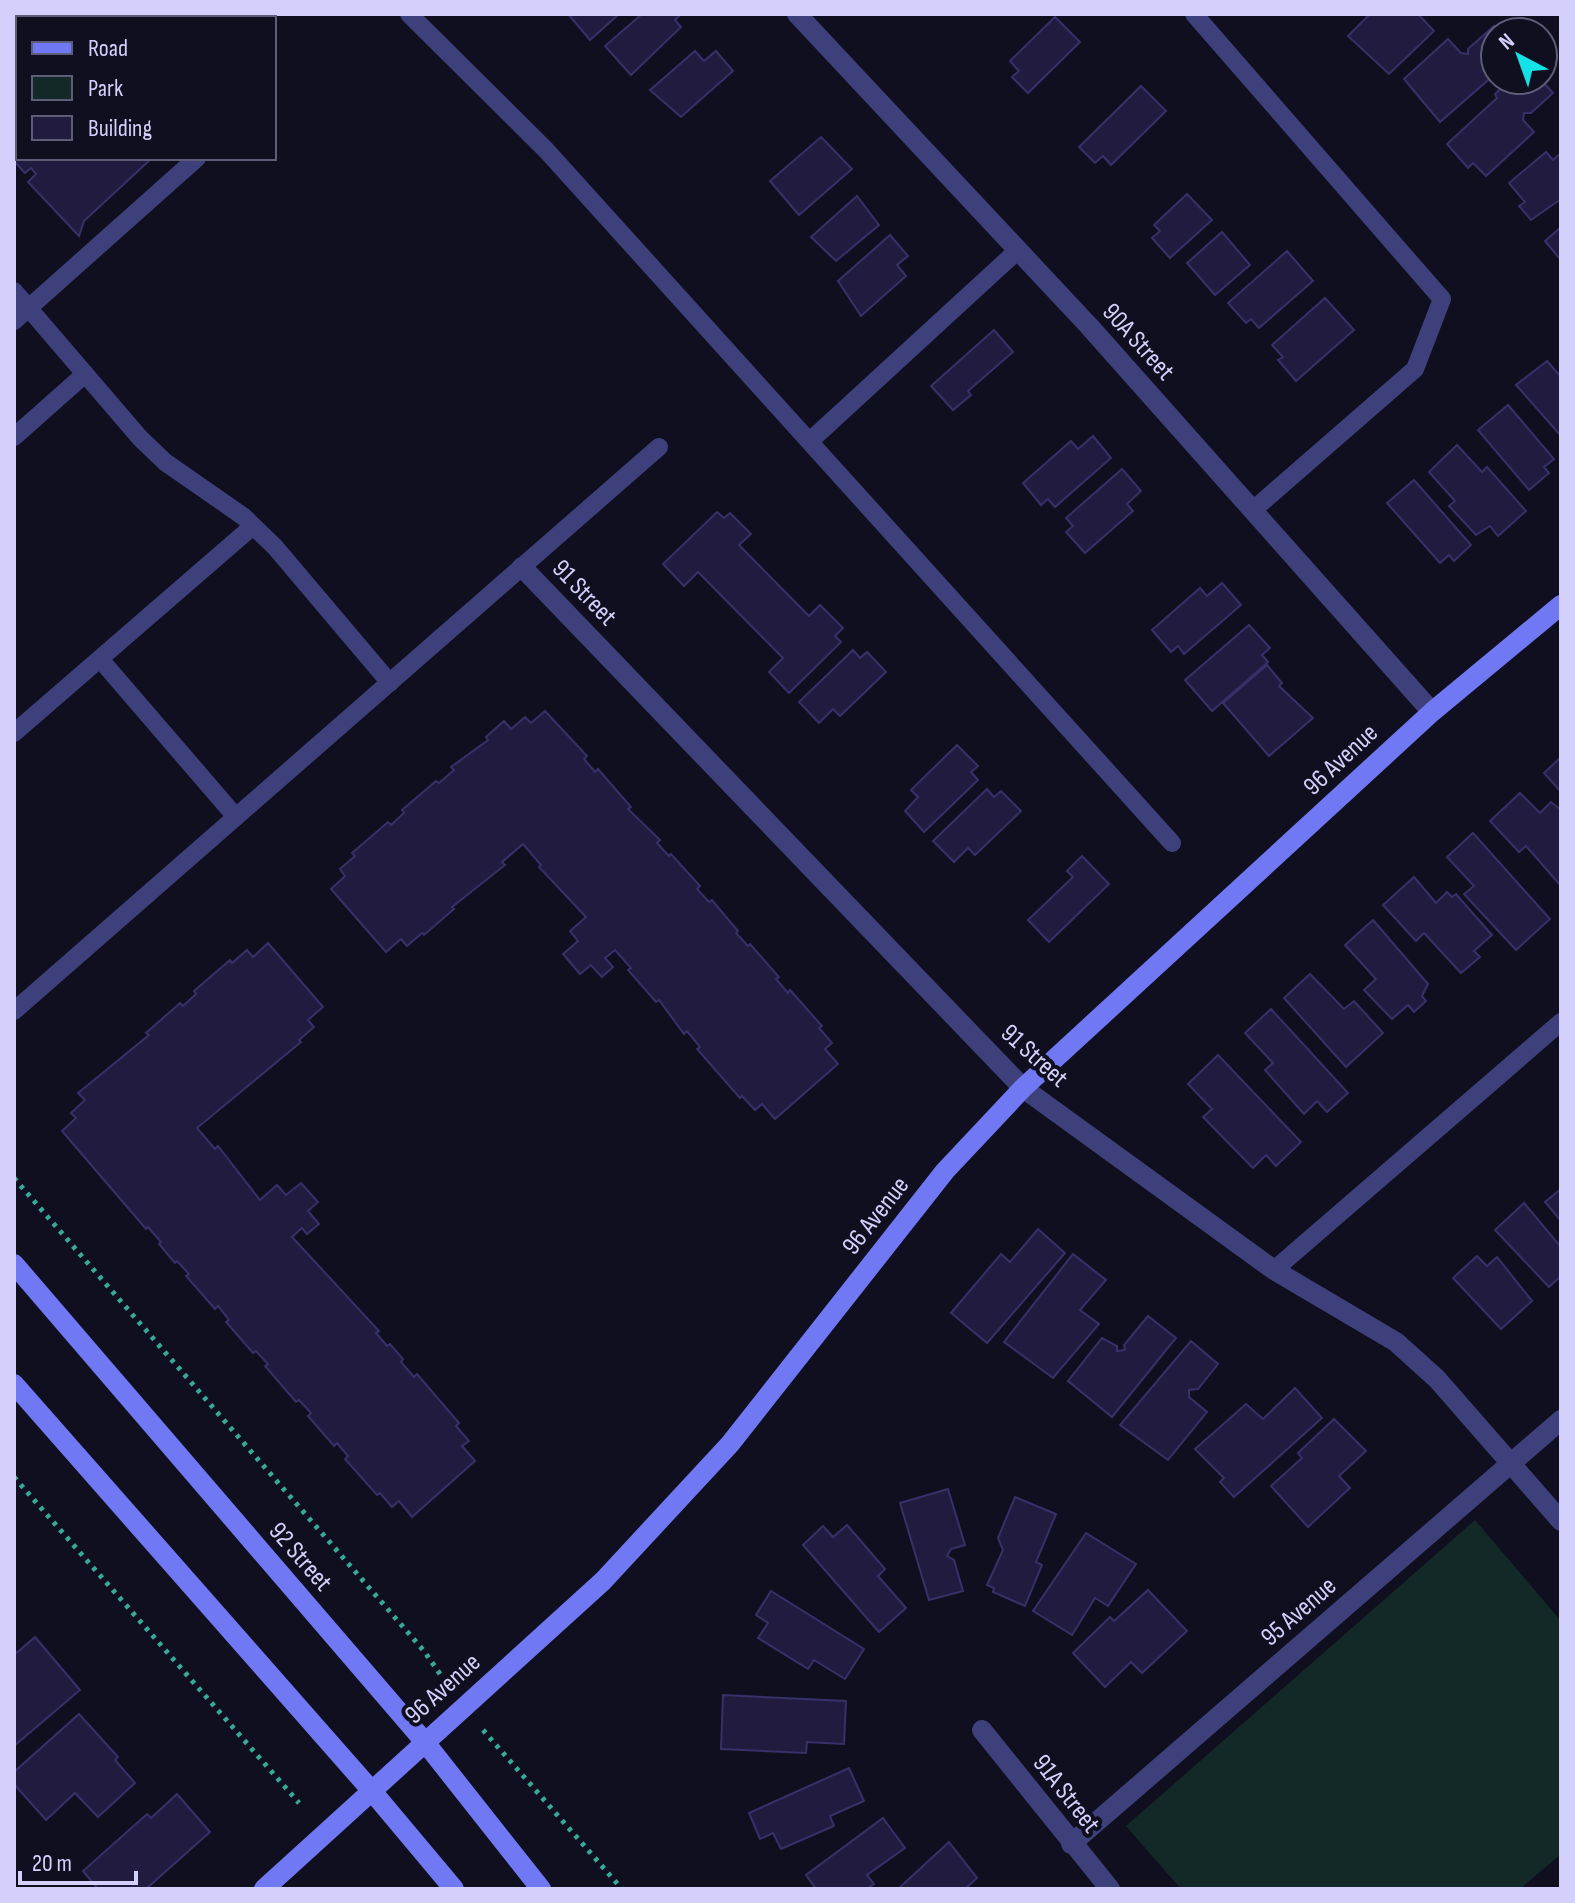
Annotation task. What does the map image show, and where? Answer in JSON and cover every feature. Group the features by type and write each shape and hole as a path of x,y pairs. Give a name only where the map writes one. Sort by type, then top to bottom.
{"street":[{"name":"90A Street","path":"797,14 1018,250 1432,712"},
{"name":"91 Street","path":"522,567 1023,1088 1274,1270 1396,1342 1437,1379 1561,1521"},
{"name":"96 Avenue","path":"264,1889 603,1581 730,1444 945,1171 1023,1088 1432,712 1561,605"},
{"name":"92 Street","path":"14,1264 424,1741 541,1889"},
{"path":"14,1384 371,1790 454,1889"},
{"name":"95 Avenue","path":"1071,1844 1561,1420"},
{"name":"91A Street","path":"982,1730 1110,1889"}],"lane":[{"path":"409,14 546,150 1172,843"},
{"path":"1194,14 1442,299 1415,369 1253,510"},
{"path":"14,321 195,160"},
{"path":"810,441 1018,250"},
{"path":"14,291 165,462 253,526 390,683"},
{"path":"14,437 85,374"},
{"path":"14,1011 659,447"},
{"path":"14,733 253,526"},
{"path":"100,659 236,817"},
{"path":"1274,1270 1561,1022"}],"path":[{"path":"14,1178 424,1651 463,1706 622,1889"},
{"path":"14,1477 299,1803"}],"green space":[{"path":"1475,1520 1561,1621 1561,1854 1520,1889 1181,1889 1126,1826"}],"building":[{"path":"14,14 35,14 36,16 16,16 16,160 150,160 84,221 79,236 28,182 36,174 31,168 25,173 14,161"},
{"path":"568,14 619,14 590,40"},
{"path":"642,14 681,14 675,20 681,27 631,75 605,46"},
{"path":"1370,14 1418,14 1434,31 1389,74 1348,36"},
{"path":"1055,17 1080,42 1028,93 1012,77 1019,71 1010,61"},
{"path":"1448,39 1461,53 1468,54 1468,49 1479,39 1479,88 1440,122 1404,79"},
{"path":"695,51 704,61 716,51 733,71 681,117 650,90"},
{"path":"1141,86 1166,111 1111,165 1103,156 1095,163 1079,147"},
{"path":"1550,96 1531,113 1524,113 1523,120 1534,132 1486,176 1473,163 1468,168 1447,144 1497,98"},
{"path":"821,137 852,169 799,215 770,181"},
{"path":"1546,152 1553,160 1561,153 1561,199 1531,220 1519,206 1525,202 1509,183"},
{"path":"1187,194 1212,220 1170,258 1152,238 1160,231 1154,225"},
{"path":"857,196 879,225 836,261 811,237"},
{"path":"1561,227 1561,258 1560,259 1545,241"},
{"path":"1222,232 1250,265 1215,295 1187,263"},
{"path":"890,235 908,256 897,265 906,276 861,316 838,281"},
{"path":"1287,251 1313,281 1259,328 1251,319 1246,323 1228,303"},
{"path":"1325,298 1354,330 1296,381 1278,360 1283,357 1272,345"},
{"path":"994,330 1013,352 968,391 971,395 953,410 931,386"},
{"path":"1547,361 1561,377 1561,436 1516,385"},
{"path":"1508,405 1554,459 1544,467 1549,473 1529,490 1478,430"},
{"path":"1093,436 1111,458 1055,507 1048,499 1041,505 1023,483 1071,441 1078,449"},
{"path":"1457,445 1482,472 1487,467 1526,511 1498,536 1490,526 1476,535 1449,506 1455,501 1429,472"},
{"path":"1122,469 1141,491 1127,504 1133,511 1085,553 1066,532 1073,526 1066,518"},
{"path":"1414,480 1471,545 1454,561 1449,555 1440,563 1387,503"},
{"path":"717,512 724,518 730,513 751,534 739,545 809,616 820,605 843,628 835,636 841,642 789,693 769,672 783,658 698,572 684,586 663,564"},
{"path":"1222,583 1241,605 1184,654 1178,646 1171,652 1152,630 1200,588 1207,596"},
{"path":"1249,625 1270,648 1262,655 1268,662 1212,711 1185,680"},
{"path":"853,650 860,658 867,652 886,672 840,716 833,709 819,723 799,702"},
{"path":"1267,665 1282,683 1279,686 1313,718 1269,756 1223,703"},
{"path":"545,711 587,756 584,759 595,772 598,769 631,807 628,809 660,840 657,843 700,886 697,889 709,902 712,900 738,931 736,933 779,977 776,979 788,993 790,990 822,1026 819,1028 832,1043 825,1049 838,1064 775,1119 762,1104 755,1110 742,1096 740,1098 697,1049 700,1047 687,1031 684,1034 659,1000 656,1002 628,970 631,968 615,950 605,958 613,967 602,977 591,965 580,974 563,954 578,941 570,931 586,917 539,867 541,865 523,844 502,862 505,865 452,907 454,909 424,935 422,933 407,946 401,939 386,952 331,889 345,876 340,869 355,856 352,853 388,822 391,825 404,813 402,810 454,770 451,767 488,740 486,737 504,721 511,729 525,717 531,723"},
{"path":"957,745 978,766 971,772 978,780 924,832 905,811 918,797 911,790"},
{"path":"1561,757 1561,792 1544,773"},
{"path":"987,789 994,797 1001,791 1021,811 975,855 968,848 954,862 933,841"},
{"path":"1520,793 1540,813 1551,802 1561,810 1561,886 1526,846 1519,852 1490,821"},
{"path":"1473,833 1550,919 1516,950 1464,894 1474,886 1447,857"},
{"path":"1082,856 1109,884 1049,942 1028,920 1073,877 1067,871"},
{"path":"1414,877 1436,903 1447,892 1452,897 1456,894 1492,935 1474,951 1480,957 1461,973 1424,933 1416,941 1383,905"},
{"path":"1373,920 1428,984 1422,996 1426,1001 1414,1012 1408,1005 1392,1019 1364,990 1376,979 1345,945"},
{"path":"268,943 323,1007 308,1020 314,1027 299,1040 301,1042 197,1128 215,1149 218,1146 260,1200 277,1185 286,1195 301,1183 318,1202 308,1211 319,1224 307,1234 302,1228 292,1237 379,1331 376,1333 403,1359 401,1362 414,1377 417,1374 459,1423 456,1426 469,1441 462,1446 475,1461 412,1517 399,1501 392,1507 380,1493 377,1495 345,1459 348,1456 337,1443 334,1446 308,1416 311,1413 299,1400 296,1402 265,1366 268,1364 256,1351 253,1353 226,1322 229,1320 218,1306 215,1309 186,1276 189,1274 177,1261 175,1263 159,1244 161,1242 148,1227 146,1229 62,1131 76,1118 71,1113 85,1100 78,1093 149,1035 146,1033 180,1003 183,1006 196,994 194,991 230,960 232,963 247,950 253,957"},
{"path":"1310,974 1344,1009 1354,1001 1383,1033 1346,1067 1284,998"},
{"path":"1271,1009 1348,1093 1327,1112 1317,1101 1304,1114 1265,1070 1273,1063 1245,1033"},
{"path":"1218,1055 1301,1142 1276,1166 1266,1155 1253,1168 1203,1117 1212,1109 1188,1084"},
{"path":"1561,1189 1561,1221 1545,1202"},
{"path":"1524,1203 1561,1247 1561,1276 1549,1287 1495,1230"},
{"path":"1038,1229 1065,1253 987,1343 951,1313 1001,1254 1010,1262"},
{"path":"1073,1254 1106,1280 1080,1310 1099,1324 1053,1378 1004,1342"},
{"path":"1477,1256 1487,1266 1497,1257 1532,1301 1501,1329 1453,1278"},
{"path":"1148,1316 1176,1338 1112,1417 1068,1381 1102,1338 1117,1346 1117,1351 1125,1350 1124,1345"},
{"path":"1191,1341 1218,1364 1198,1389 1189,1390 1189,1397 1207,1412 1168,1460 1120,1425"},
{"path":"1295,1388 1322,1418 1234,1497 1220,1482 1224,1478 1195,1449 1246,1404 1263,1419"},
{"path":"1334,1419 1366,1451 1339,1476 1350,1488 1308,1527 1271,1486 1302,1458 1298,1453"},
{"path":"948,1489 965,1545 951,1549 947,1556 954,1560 963,1591 929,1600 900,1503"},
{"path":"1015,1497 1056,1514 1036,1562 1042,1565 1025,1606 993,1592 994,1588 987,1585 1003,1550 998,1538"},
{"path":"847,1525 885,1569 878,1576 906,1608 879,1632 803,1545 823,1526 833,1537"},
{"path":"1086,1533 1136,1564 1108,1606 1095,1598 1072,1635 1033,1611"},
{"path":"1148,1590 1187,1631 1142,1673 1131,1662 1105,1687 1073,1653 1110,1617 1114,1621"},
{"path":"771,1591 864,1649 845,1679 814,1660 808,1669 758,1638 768,1623 756,1615"},
{"path":"35,1637 80,1690 14,1746 14,1655"},
{"path":"723,1695 846,1701 844,1744 807,1742 806,1753 721,1749"},
{"path":"79,1714 118,1757 115,1760 135,1783 98,1817 75,1793 46,1820 14,1784 14,1772"},
{"path":"849,1768 864,1801 830,1816 834,1826 781,1849 773,1833 760,1839 749,1813"},
{"path":"177,1794 210,1832 146,1889 98,1889 83,1871 147,1814 151,1818"},
{"path":"883,1818 905,1848 867,1875 874,1884 866,1889 816,1889 806,1875"},
{"path":"949,1842 977,1878 965,1889 898,1889"}]}
